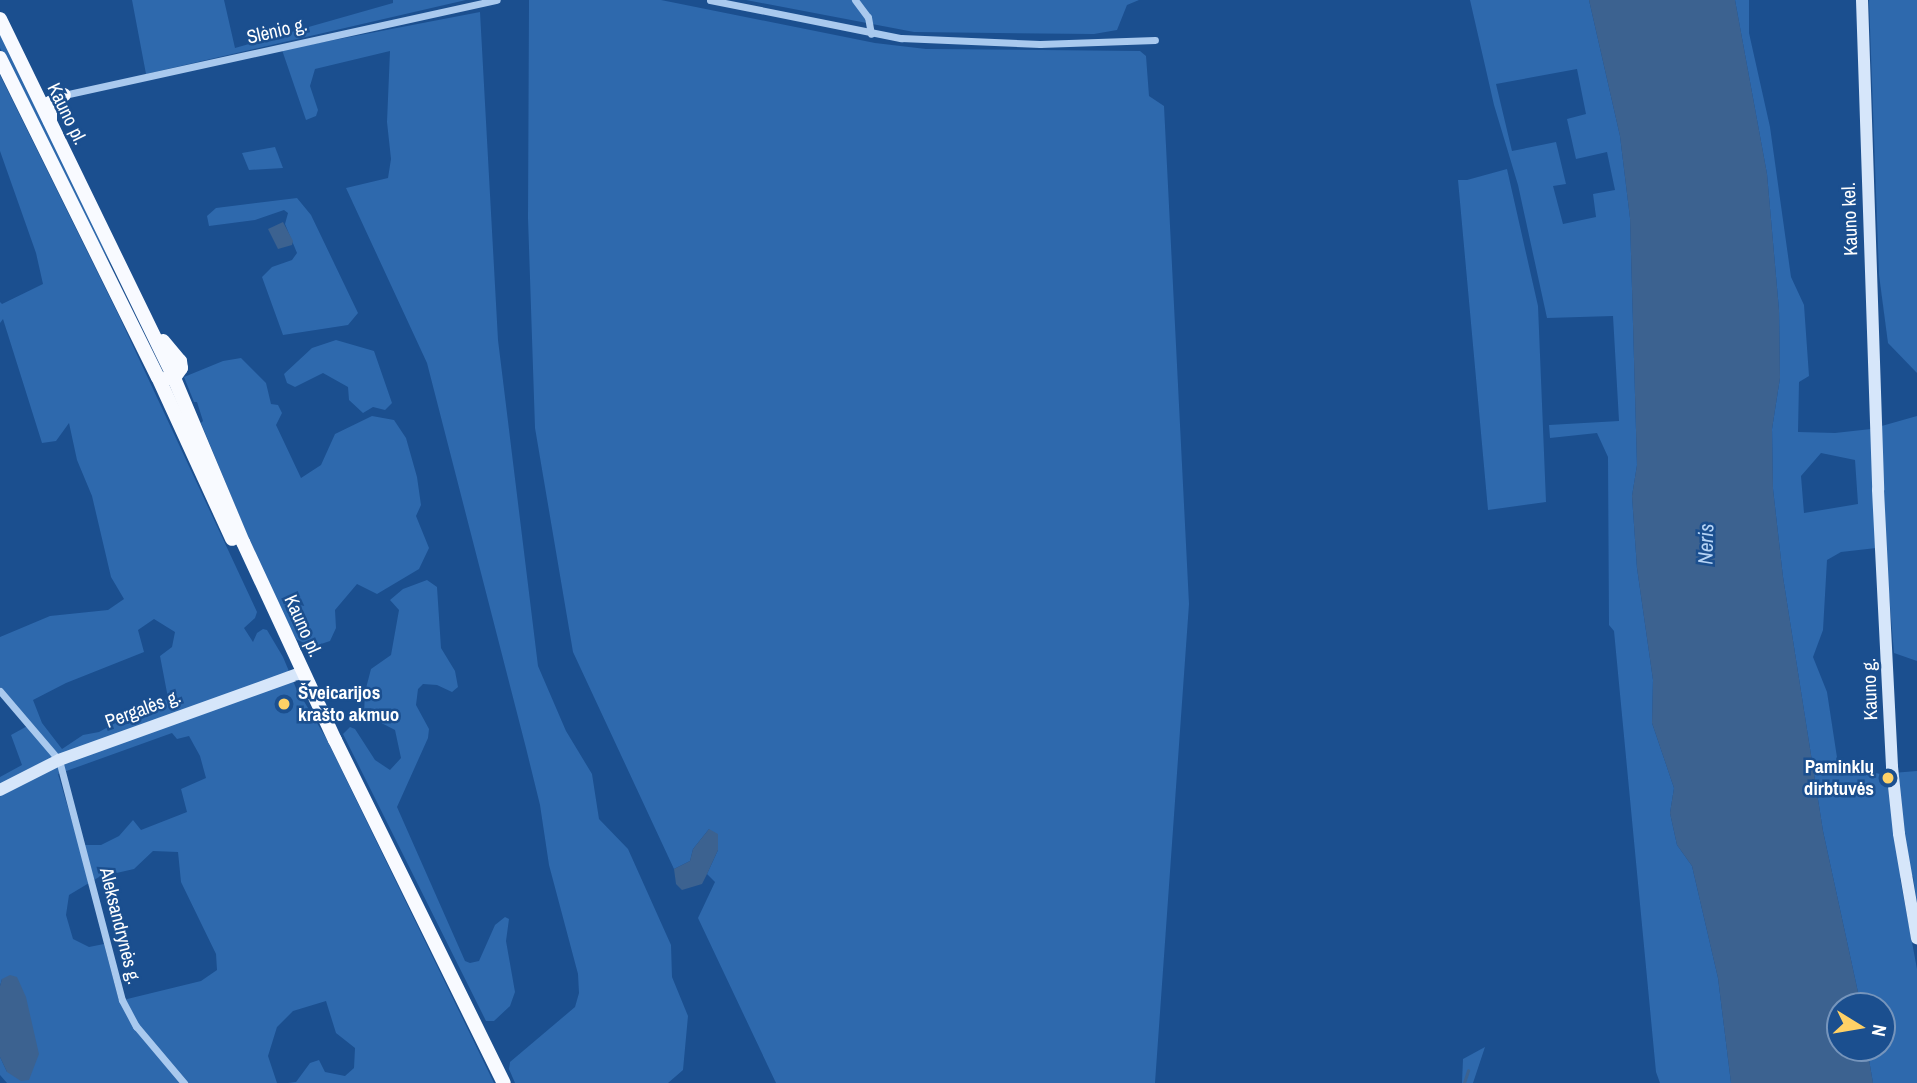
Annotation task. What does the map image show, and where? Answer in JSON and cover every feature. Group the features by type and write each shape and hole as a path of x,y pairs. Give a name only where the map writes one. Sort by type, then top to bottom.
{"highway":[{"name":"Kauno pl.","path":"0,19 145,314 180,361 179,374 174,377 303,672"},
{"name":"Kauno pl.","path":"0,58 158,377 271,621 289,656 303,672"},
{"path":"31,85 44,94 64,95"},
{"path":"50,123 50,103 64,95"},
{"path":"158,377 174,377"},
{"path":"303,672 504,1083"}],"main road":[{"name":"Kauno kel.","path":"1862,0 1876,438"},
{"name":"Kauno g.","path":"1876,438 1892,768 1899,834 1917,938"},
{"name":"Pergalės g.","path":"0,790 59,760 303,672"}],"street":[{"name":"Slėnio g.","path":"64,95 497,0"},
{"path":"710,0 871,34 930,40 1040,44 1155,40"},
{"path":"855,0 868,18 871,34"},
{"path":"0,691 59,760"},
{"name":"Aleksandrynės g.","path":"59,760 122,1000 136,1026 184,1083"}],"shaded area":[{"path":"132,0 224,0 235,48 393,3 393,0 466,0 146,74"},
{"path":"529,0 661,0 875,43 926,49 1140,51 1146,56 1149,96 1164,106 1189,604 1155,1083 776,1083 698,918 715,882 707,874 718,850 709,829 693,849 690,861 674,869 573,652 535,428 528,218"},
{"path":"746,0 1139,0 1127,5 1117,30 1094,34 914,32"},
{"path":"1470,0 1589,0 1620,136 1630,218 1637,465 1632,496 1637,568 1653,680 1652,723 1674,788 1670,813 1677,845 1692,866 1718,978 1731,1083 1660,1083 1656,1072 1614,631 1609,625 1608,457 1597,433 1550,438 1549,425 1619,421 1613,316 1547,318 1518,185 1494,105","holes":["1577,69 1586,114 1567,119 1576,159 1607,152 1615,190 1593,194 1596,217 1563,224 1553,186 1566,184 1556,142 1512,151 1496,84"]},
{"path":"1735,0 1749,0 1749,33 1770,127 1791,277 1804,305 1809,376 1799,382 1798,432 1835,433 1871,429 1917,416 1917,661 1894,653 1885,547 1841,552 1827,560 1823,630 1813,657 1827,692 1838,764 1880,774 1917,771 1917,903 1913,876 1900,878 1917,969 1917,1083 1873,1083 1869,1062 1896,1062 1896,992 1858,992 1823,831 1783,577 1773,489 1772,429 1780,378 1779,310 1767,174","holes":["1821,453 1855,460 1858,504 1804,513 1801,476"]},
{"path":"1869,0 1917,0 1917,373 1888,343 1879,275"},
{"path":"480,12 498,340 538,666 566,731 592,774 599,819 628,849 671,945 672,977 688,1016 683,1070 668,1083 515,1083 509,1069 510,1062 575,1007 579,993 578,974 549,865 540,805 526,748 427,363 346,188 388,178 391,159 387,122 390,51 315,69 310,86 318,110 316,116 306,120 282,50"},
{"path":"0,30 113,268 74,199 0,48"},
{"path":"0,75 119,316 257,612 255,618 244,628 253,642 257,633 263,629 267,630 283,657 296,688 326,738 494,1083 288,1083 296,1082 310,1063 319,1060 325,1072 345,1076 354,1068 355,1048 336,1033 326,1001 293,1011 277,1027 268,1056 277,1083 7,1083 0,1075 0,1057 7,1072 2,979 0,986 0,777 22,765 11,735 31,724 0,687 0,637 50,616 108,610 124,599 111,577 92,496 77,460 69,423 56,441 42,443 3,319 0,323 0,302 2,304 43,284 36,253 0,151","holes":["154,619 175,632 172,647 160,656 168,698 128,724 119,721 99,732 83,735 62,749 42,723 33,700 66,683 144,652 138,630","172,733 177,739 189,736 200,756 206,778 181,789 187,812 141,830 133,820 119,836 101,845 79,845 58,774","153,851 178,852 181,882 216,954 217,970 201,981 119,1001 104,944 89,947 73,939 66,915 69,895 99,877 134,869"]},
{"path":"275,147 283,168 249,170 242,153"},
{"path":"1507,169 1538,306 1546,502 1488,510 1458,180"},
{"path":"297,198 311,215 358,313 348,325 283,335 262,277 272,267 292,260 297,253 285,224 288,213 284,210 255,220 209,226 207,216 216,208"},
{"path":"336,340 374,351 392,403 385,410 373,407 363,413 349,400 348,387 323,373 295,387 287,383 284,374 312,348"},
{"path":"241,358 266,383 271,404 278,405 282,413 276,425 301,478 321,465 335,434 372,416 394,420 406,438 417,477 421,505 416,516 429,548 419,569 377,594 357,584 335,610 336,628 330,641 312,647 296,639 267,583 201,423 203,421 197,402 194,402 184,377 223,361"},
{"path":"427,580 437,587 441,648 455,671 458,687 452,692 437,685 423,684 418,689 416,705 429,729 428,738 397,807 465,961 479,961 495,925 505,917 509,919 506,941 515,992 510,1006 494,1021 486,1021 343,734 350,727 355,729 375,760 390,770 401,758 395,730 364,714 365,692 371,669 391,655 399,610 390,600 403,589"},
{"path":"1485,1047 1473,1083 1462,1083 1463,1059"}],"water":[{"name":"Neris","path":"1589,0 1735,0 1767,174 1779,310 1780,378 1772,429 1773,489 1783,577 1823,831 1858,992 1826,992 1826,1062 1869,1062 1873,1083 1731,1083 1718,978 1692,866 1677,845 1670,813 1674,788 1652,723 1653,680 1637,568 1632,496 1637,465 1630,218 1620,136"},
{"path":"283,222 293,241 292,245 278,249 268,229"},
{"path":"709,829 718,834 718,850 702,884 682,890 676,884 674,869 690,861 693,849"},
{"path":"10,975 17,977 26,997 39,1054 29,1080 21,1081 7,1072 0,1057 0,986 2,979"}],"waterway":[{"path":"1464,1083 1468,1071"}],"place":[{"name":"Šveicarijos krašto akmuo","path":"284,704"},
{"name":"Paminklų dirbtuvės","path":"1888,778"}]}
